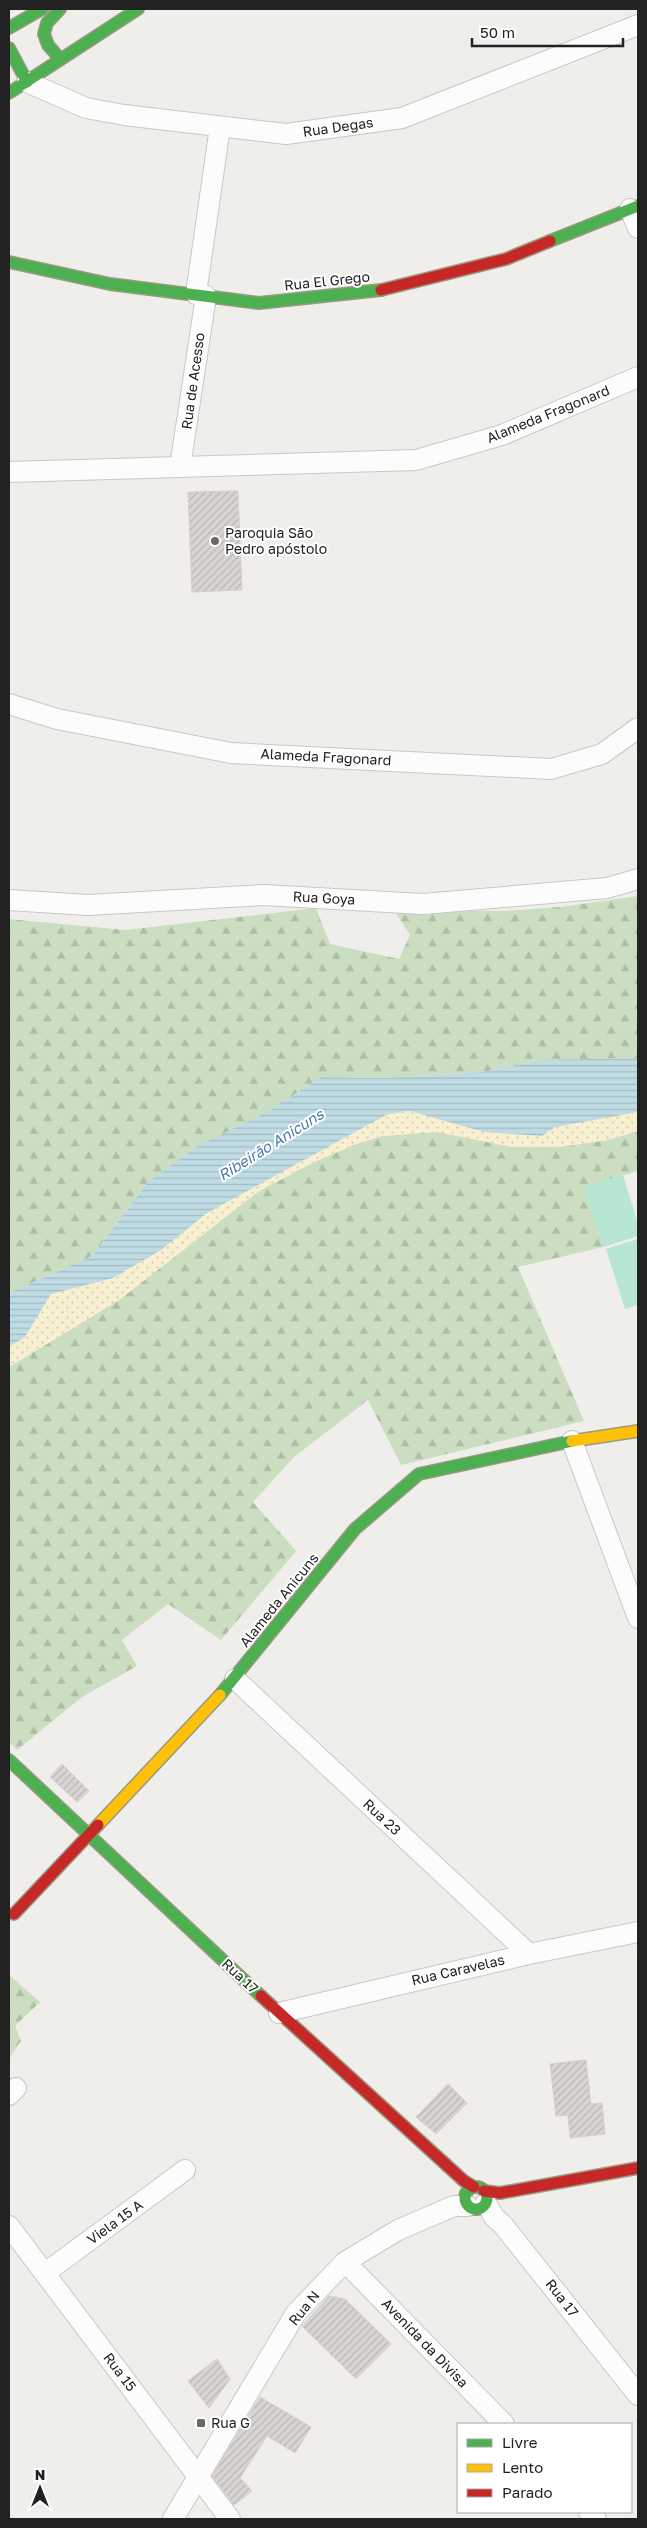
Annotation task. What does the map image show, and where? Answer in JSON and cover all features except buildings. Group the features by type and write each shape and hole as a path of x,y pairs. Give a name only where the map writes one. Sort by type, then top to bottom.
{"street":[{"path":"9,28 42,9"},
{"path":"60,9 47,22 43,31 45,41 60,59"},
{"path":"9,94 138,9"},
{"name":"Rua Degas","path":"27,82 86,108 124,115 286,134 402,118 638,25"},
{"path":"9,48 27,82"},
{"name":"Rua de Acesso","path":"180,467 220,127"},
{"path":"634,208 638,228"},
{"name":"Rua El Grego","path":"9,262 110,284 259,303 392,289 506,259 634,208"},
{"name":"Alameda Fragonard","path":"9,472 416,460 502,435 638,377"},
{"name":"Alameda Fragonard","path":"9,704 57,719 231,753 551,769 602,754 638,728"},
{"name":"Rua Goya","path":"9,900 88,905 264,895 424,904 607,888 638,878"},
{"name":"Alameda Anicuns","path":"14,1914 235,1679 355,1530 419,1474 572,1442 638,1431"},
{"path":"572,1442 638,1618"},
{"name":"Rua 23","path":"235,1679 529,1954"},
{"name":"Rua 17","path":"9,1760 477,2198 503,2225 638,2395"},
{"name":"Rua Caravelas","path":"279,2013 529,1954 638,1932"},
{"name":"Rua N","path":"198,2476 296,2313 346,2262 398,2230 477,2198 638,2168"},
{"name":"Viela 15 A","path":"45,2273 185,2170"},
{"name":"Rua 15","path":"9,2226 230,2519"},
{"name":"Avenida da Divisa","path":"346,2262 503,2423"},
{"path":"173,2519 198,2476"}],"green space":[{"path":"638,896 638,1058 540,1060 483,1072 383,1078 321,1077 271,1110 148,1182 92,1256 9,1293 9,919 125,930 316,908 330,944 399,959 410,935 394,910 504,911 560,907"},
{"path":"638,1131 638,1171 584,1187 603,1247 518,1267 584,1421 401,1465 368,1400 294,1457 253,1502 296,1551 221,1640 168,1604 122,1640 137,1666 82,1697 17,1750 9,1742 9,1367 119,1300 259,1191 314,1162 356,1144 382,1136 437,1132 558,1147 608,1140"},
{"path":"623,1175 638,1224 638,1236 603,1247 584,1187"},
{"path":"638,1239 638,1305 625,1309 606,1249"},
{"path":"9,1975 40,2002 15,2026 21,2041 9,2058"}],"sand":[{"path":"410,1111 484,1132 542,1136 555,1127 638,1112 638,1131 608,1140 558,1147 511,1147 437,1132 382,1136 356,1144 314,1162 259,1191 119,1300 9,1367 9,1347 25,1337 50,1294 113,1278 161,1250 207,1213 388,1114"}],"water":[{"name":"Ribeirão Anicuns","path":"638,1058 638,1112 555,1127 542,1136 484,1132 410,1111 388,1114 207,1213 161,1250 113,1278 51,1294 25,1337 9,1347 9,1293 92,1256 148,1182 198,1146 271,1110 321,1077 383,1078 483,1072 540,1060"}],"traffic: fast":[{"path":"9,28 42,9"},
{"path":"60,9 47,23 44,34 48,45 60,59"},
{"path":"9,93 138,9"},
{"path":"9,48 27,82"},
{"path":"550,241 638,206"},
{"path":"9,262 110,284 259,303 381,290"},
{"path":"220,1695 355,1529 419,1474 572,1441"},
{"path":"9,1760 261,1996"},
{"path":"476,2187 484,2190 487,2198 484,2206 476,2209 468,2206 465,2198 468,2190 476,2187"}],"traffic: slow":[{"path":"572,1441 638,1431"},
{"path":"98,1825 220,1695"}],"traffic: jam":[{"path":"381,290 506,259 550,241"},
{"path":"14,1914 98,1825"},
{"path":"261,1996 464,2181 474,2187"},
{"path":"484,2191 500,2193 638,2168"}],"place":[{"name":"Paroquia São Pedro apóstolo","path":"215,541"},
{"name":"Rua G","path":"201,2423"}]}
